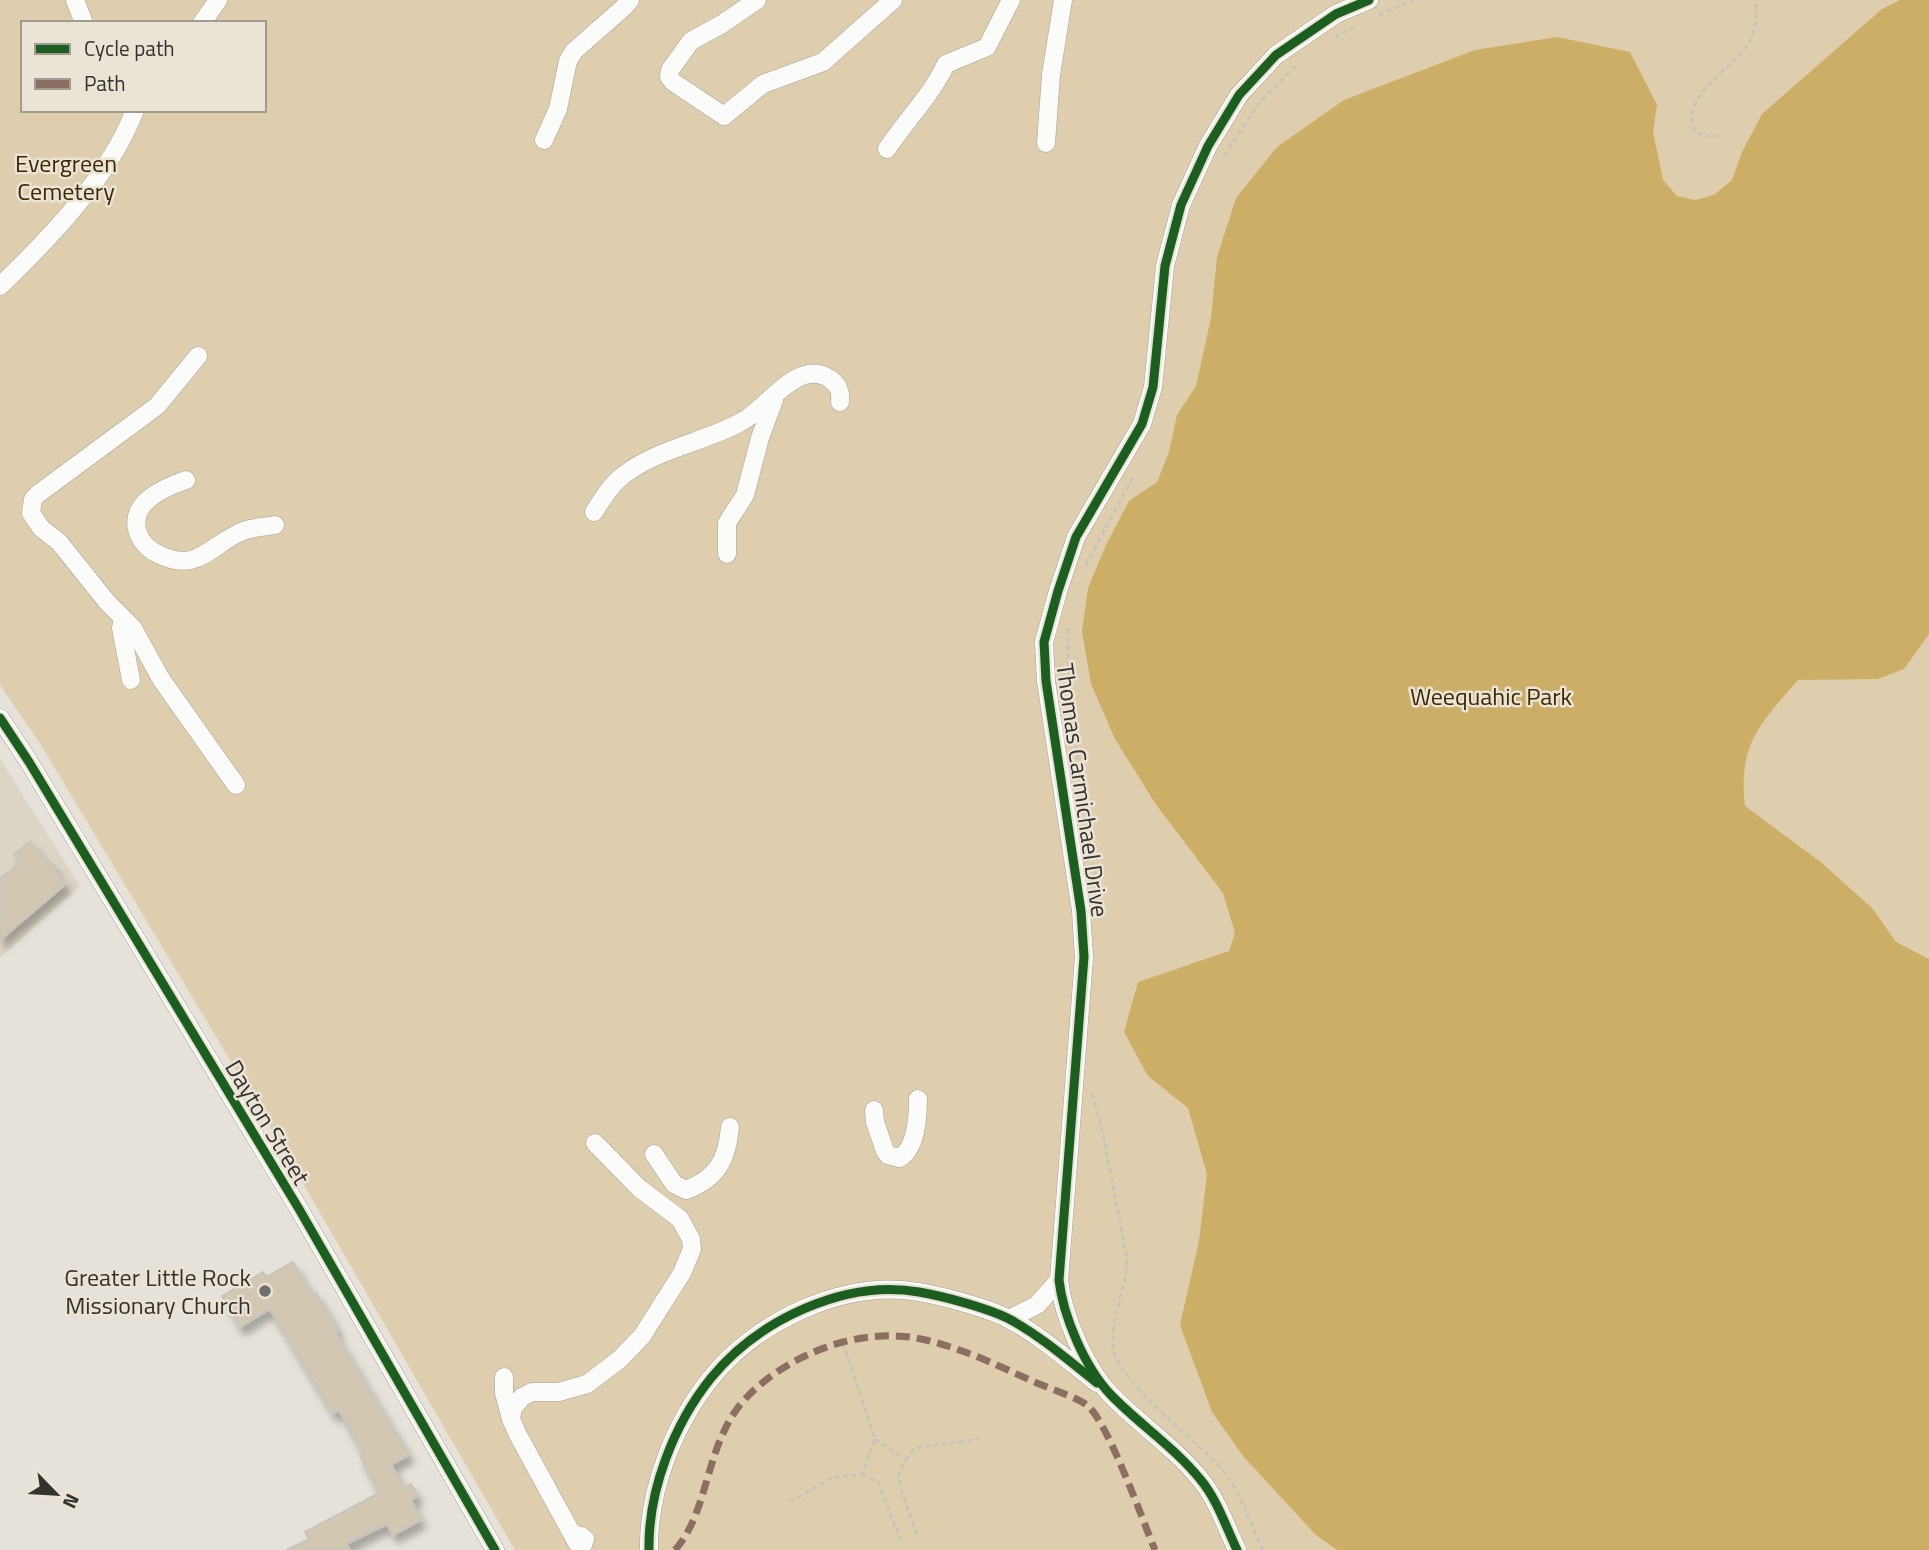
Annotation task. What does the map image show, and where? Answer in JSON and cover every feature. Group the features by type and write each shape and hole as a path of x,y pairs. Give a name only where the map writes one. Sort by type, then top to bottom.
{"street":[{"path":"75,0 83,21"},
{"path":"203,21 218,0"},
{"path":"544,140 558,109 568,61 574,51 630,0"},
{"path":"757,0 691,41 670,70 673,82 724,116 763,84 823,62 893,0"},
{"path":"887,149 916,108 936,86 946,64 987,47 1011,0"},
{"path":"1046,143 1051,75 1063,0"},
{"name":"Thomas Carmichael Drive","path":"1237,1550 1202,1481 1173,1450 1110,1394 1074,1333 1061,1299 1059,1280 1084,957 1082,911 1046,681 1044,642 1076,537 1142,424 1153,387 1165,266 1181,205 1208,146 1239,95 1276,55 1336,14 1369,0"},
{"path":"0,286 22,266 89,190 126,134 134,112"},
{"path":"198,356 157,406 47,487 33,499 31,507 35,520 59,542 123,620 133,628 161,679 236,785"},
{"path":"594,512 607,492 628,472 649,460 741,423 796,379 813,373 822,374 835,382 841,402"},
{"path":"727,554 727,523 745,495 766,417 777,393"},
{"path":"186,480 160,491 141,506 137,514 136,522 141,539 156,553 181,561 199,559 245,530 275,526"},
{"path":"123,620 121,628 131,680"},
{"name":"Dayton Street","path":"0,718 299,1209 495,1550"},
{"path":"874,1110 875,1122 885,1151 888,1155 899,1158 908,1151 911,1143 918,1118 918,1099"},
{"path":"654,1154 674,1184 686,1189 698,1185 718,1168 726,1155 730,1126"},
{"path":"511,1419 513,1408 522,1397 532,1392 573,1390 587,1384 620,1359 652,1323 690,1257 691,1239 680,1219 639,1188 595,1143"},
{"path":"1009,1319 1037,1305 1059,1280"},
{"path":"649,1550 655,1498 664,1466 677,1432 712,1377 732,1357 772,1326 828,1299 856,1292 891,1290 917,1291 947,1297 1009,1319 1057,1351 1110,1394"},
{"path":"504,1377 504,1393 517,1435 573,1534"}],"path":[{"path":"1370,19 1413,0"},
{"path":"1719,136 1706,136 1695,132 1691,124 1691,111 1706,89 1748,44 1758,0"},
{"path":"1328,41 1359,23"},
{"path":"1221,162 1259,103 1300,61"},
{"path":"1083,573 1138,468"},
{"path":"1068,621 1070,702 1097,891"},
{"path":"1091,1091 1104,1138 1127,1258 1127,1275 1114,1326 1113,1349 1117,1361 1162,1414 1222,1470 1236,1490 1263,1550"},
{"path":"844,1343 875,1439 906,1460"},
{"path":"862,1474 875,1439"},
{"path":"917,1536 900,1486 899,1474 906,1460 914,1448 979,1439"},
{"path":"790,1502 831,1478 862,1474 878,1482 901,1540"}],"shaded area":[{"name":"Weequahic Park","path":"1900,0 1929,0 1929,634 1904,669 1878,679 1798,680 1773,709 1755,736 1745,766 1744,784 1745,806 1822,863 1873,909 1896,942 1929,959 1929,1550 1337,1550 1316,1535 1243,1456 1212,1412 1180,1325 1199,1241 1207,1174 1188,1108 1148,1076 1124,1032 1138,982 1229,951 1235,933 1223,893 1157,806 1115,739 1091,684 1082,631 1088,588 1129,501 1157,482 1169,452 1177,415 1196,386 1211,318 1217,257 1236,198 1277,147 1344,100 1475,50 1557,37 1630,52 1657,105 1653,132 1663,180 1677,196 1695,200 1714,195 1732,180 1742,152 1762,114 1882,9"},
{"path":"0,759 80,886 0,958"}],"green space":[{"name":"Evergreen Cemetery","path":"0,0 1929,0 1929,1550 515,1550 275,1135 41,745 0,685"}],"building":[{"path":"30,841 46,861 56,868 54,870 66,884 0,940 0,879 20,863 14,855"},
{"path":"293,1262 313,1295 316,1293 327,1311 338,1330 335,1332 409,1455 391,1465 405,1488 411,1484 418,1496 411,1500 421,1520 393,1535 387,1524 346,1544 350,1550 287,1550 309,1539 305,1532 379,1493 360,1456 364,1454 339,1410 333,1414 270,1309 240,1327 222,1296 263,1272 266,1277"}],"marked path":[{"path":"675,1550 687,1534 695,1515 722,1435 746,1398 782,1368 826,1347 850,1340 898,1336 935,1342 963,1351 1088,1406 1115,1451 1155,1550"}],"cycle path":[{"path":"1237,1550 1216,1504 1200,1479 1179,1456 1111,1395 1092,1371 1070,1325 1061,1294 1059,1280 1084,957 1081,911 1046,681 1044,642 1076,537 1142,424 1153,387 1165,266 1181,205 1208,146 1239,95 1276,55 1336,14 1369,0"},
{"path":"0,718 299,1209 495,1550"},
{"path":"649,1550 658,1481 675,1437 698,1396 730,1357 753,1338 805,1308 833,1298 891,1290 919,1292 953,1300 1011,1320 1097,1383"}],"place":[{"name":"Greater Little Rock Missionary Church","path":"265,1291"}]}
